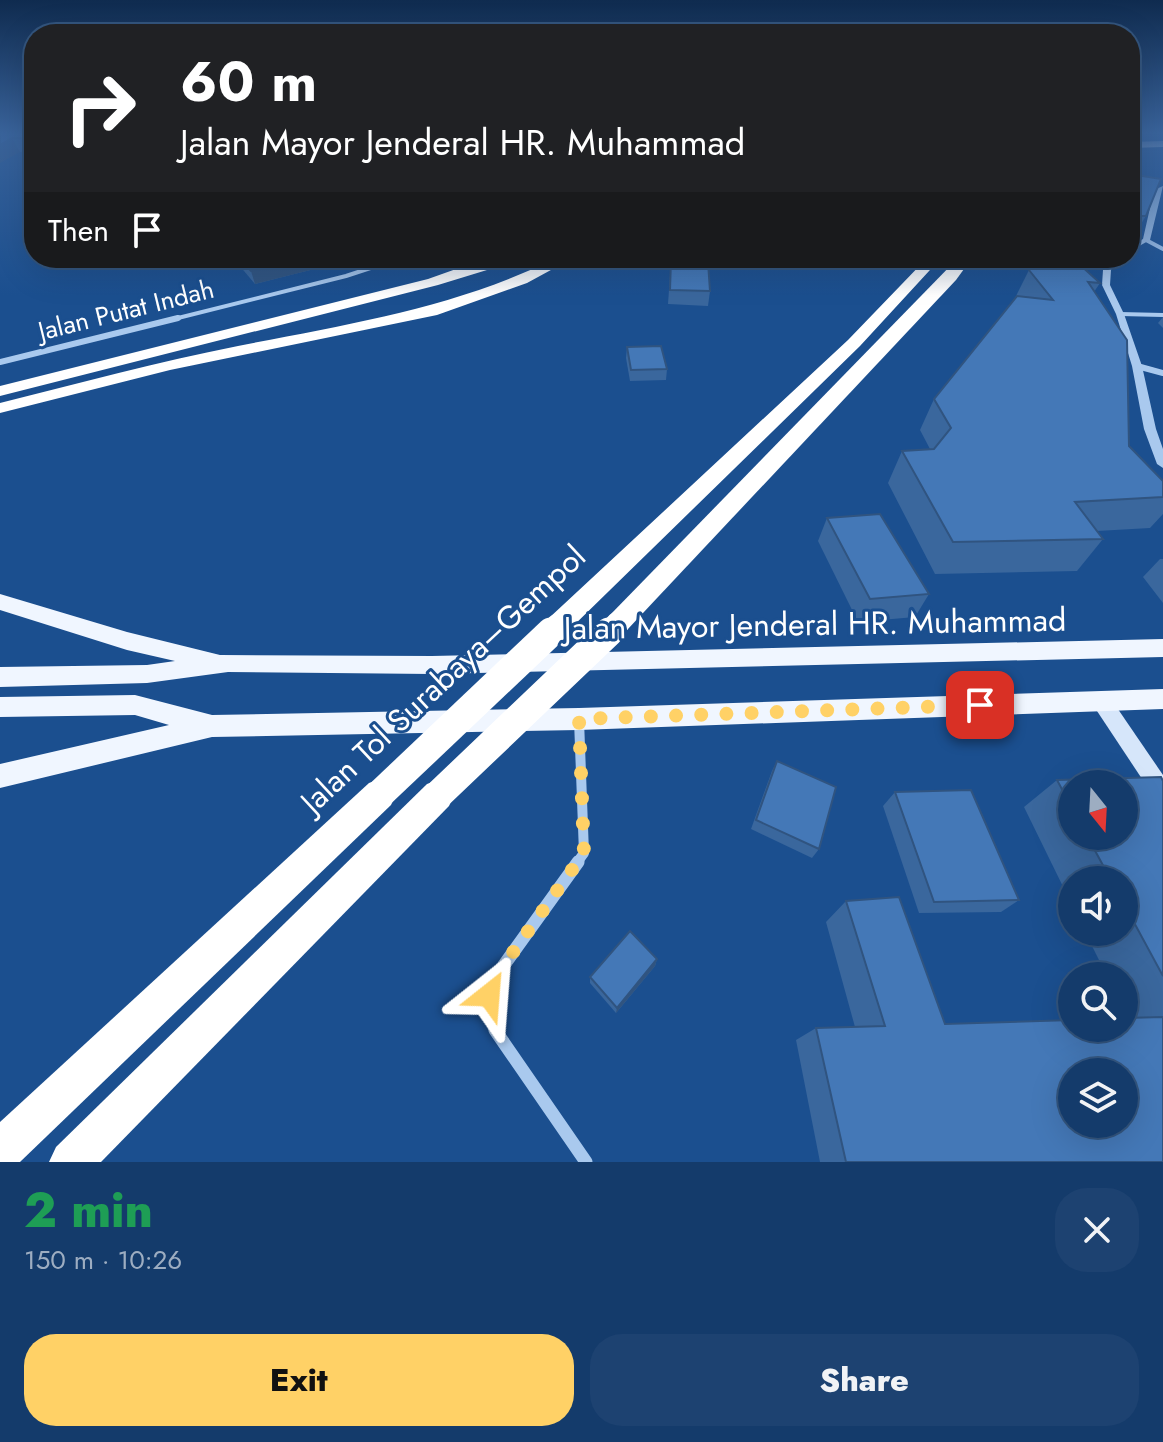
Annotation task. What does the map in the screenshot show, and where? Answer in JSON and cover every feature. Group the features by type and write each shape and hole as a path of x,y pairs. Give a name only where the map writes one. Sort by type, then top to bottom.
{"highway":[{"path":"0,391 479,268"},
{"path":"482,268 478,278 491,284 528,280"},
{"path":"0,410 194,360 399,320 468,303 528,280 549,268"},
{"name":"Jalan Tol Surabaya–Gempol","path":"0,1151 854,343 925,268"},
{"path":"71,1162 438,795 618,623 958,268"},
{"path":"433,282 465,290 468,303"}],"main road":[{"path":"0,602 113,637 228,663"},
{"name":"Jalan Mayor Jenderal HR. Muhammad","path":"228,663 432,665 1163,648"},
{"path":"0,677 147,674 228,663"},
{"path":"0,776 212,726 579,719 1102,702 1161,703"},
{"path":"1102,702 1163,793"},
{"path":"0,707 135,705 212,726"}],"street":[{"path":"1140,243 1146,240 1157,190 1163,188"},
{"path":"1146,240 1163,249"},
{"name":"Jalan Putat Indah","path":"0,362 346,276 363,268"},
{"path":"1108,268 1106,285 1120,314 1137,366 1150,429 1163,464"},
{"path":"1120,314 1163,315"},
{"path":"1137,366 1163,373"},
{"path":"579,719 584,853 491,983 489,1007 495,1030 586,1162"}],"building":[{"path":"1140,186 1158,186 1146,216 1140,216"},
{"path":"671,268 708,268 710,291 670,290"},
{"path":"1084,268 1100,283 1088,282 1127,340 1129,446 1163,481 1163,497 1075,502 1103,539 953,542 902,451 934,449 951,428 934,399 1017,296 1053,300 1029,270"},
{"path":"661,346 667,369 631,370 627,347"},
{"path":"880,514 929,594 870,599 827,518"},
{"path":"777,761 836,787 819,849 756,820"},
{"path":"1161,777 1163,781 1163,976 1138,930 1138,866 1103,866 1095,850 1138,850 1138,778"},
{"path":"971,790 1019,900 934,902 895,792"},
{"path":"899,897 945,1024 1058,1020 1058,1042 1138,1042 1138,1018 1163,1017 1163,1162 846,1162 816,1028 885,1026 846,901"},
{"path":"630,931 657,959 617,1008 590,977"}],"route":[{"path":"489,995 491,983 584,853 579,719 980,705"}]}
